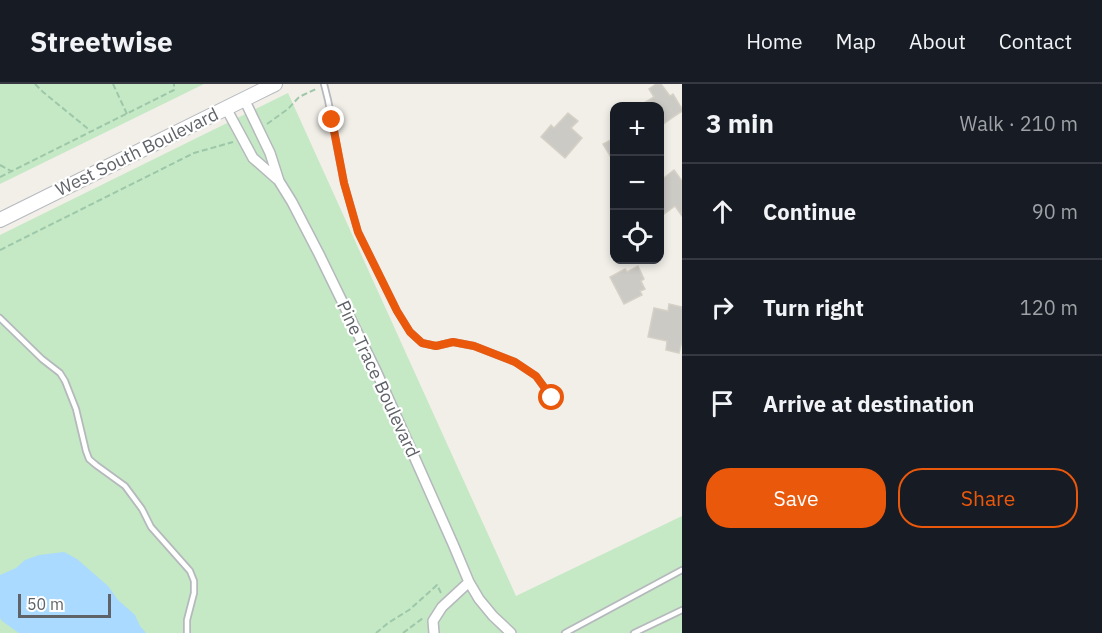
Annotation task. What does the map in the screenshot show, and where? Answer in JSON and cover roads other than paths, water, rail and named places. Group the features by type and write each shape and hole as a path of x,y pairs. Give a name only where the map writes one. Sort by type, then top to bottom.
{"main road":[{"name":"West South Boulevard","path":"0,220 244,99 257,88 275,84"}],"street":[{"name":"Pine Trace Boulevard","path":"244,99 270,153 279,181 292,202 377,373 469,582 493,616 511,633"},
{"name":"Pine Trace Boulevard","path":"226,108 253,158 279,181"},
{"path":"434,633 433,621 442,607 469,582"}],"lane":[{"path":"324,85 344,183 358,232 397,311 410,332 422,343 436,346 453,342 474,346 515,362 536,376 552,398"},
{"path":"0,318 42,359 60,373 76,409 89,459 124,486 142,509 151,527 190,571 194,581 194,593 187,620 187,633"},
{"path":"564,633 682,570"},
{"path":"634,633 682,610"}],"water":[{"path":"64,552 77,559 108,586 118,600 135,615 146,633 19,633 2,621 0,618 0,575 16,568 25,560 39,555"}]}
